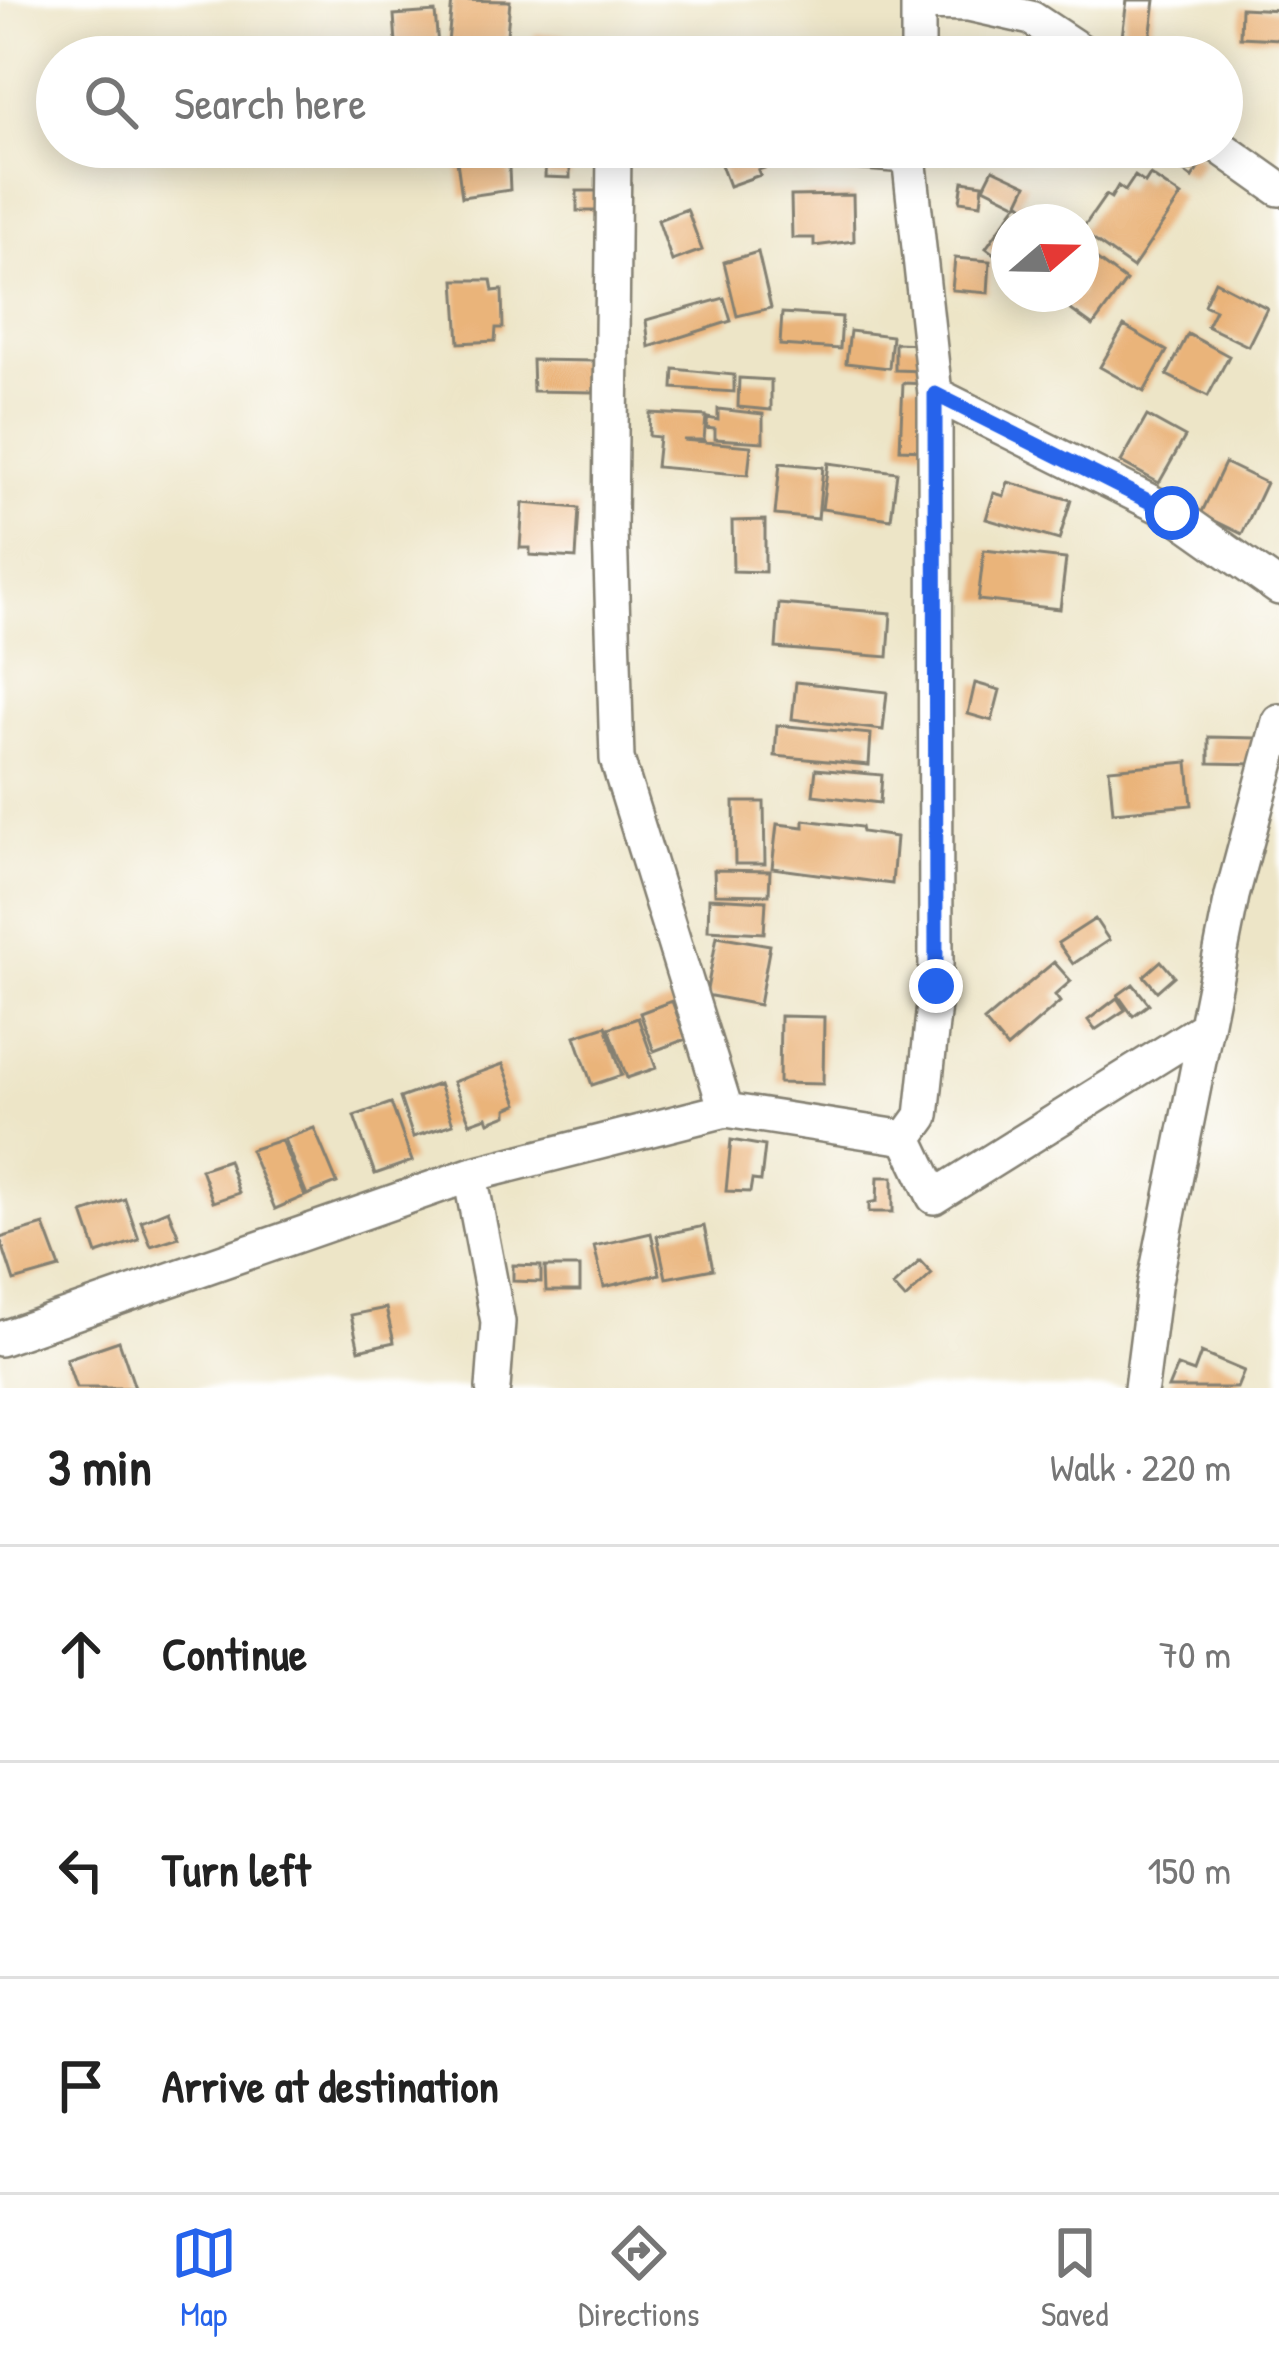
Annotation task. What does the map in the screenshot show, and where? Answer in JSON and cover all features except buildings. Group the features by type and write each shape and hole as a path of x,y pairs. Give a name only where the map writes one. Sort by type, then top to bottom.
{"street":[{"path":"918,36 918,1 968,4 1031,18 1058,36"},
{"path":"1243,163 1279,188"},
{"path":"614,168 610,529 616,759 726,1110"},
{"path":"906,1138 922,1116 936,986 935,394 909,168"},
{"path":"935,394 1172,513 1279,588"},
{"path":"1141,1388 1154,1286 1232,896 1279,722"},
{"path":"906,1138 934,1197 1206,1027"},
{"path":"0,1339 470,1175 726,1110 906,1138"},
{"path":"470,1175 498,1322 493,1388"}],"route":[{"path":"936,986 935,394 1172,513"}]}
